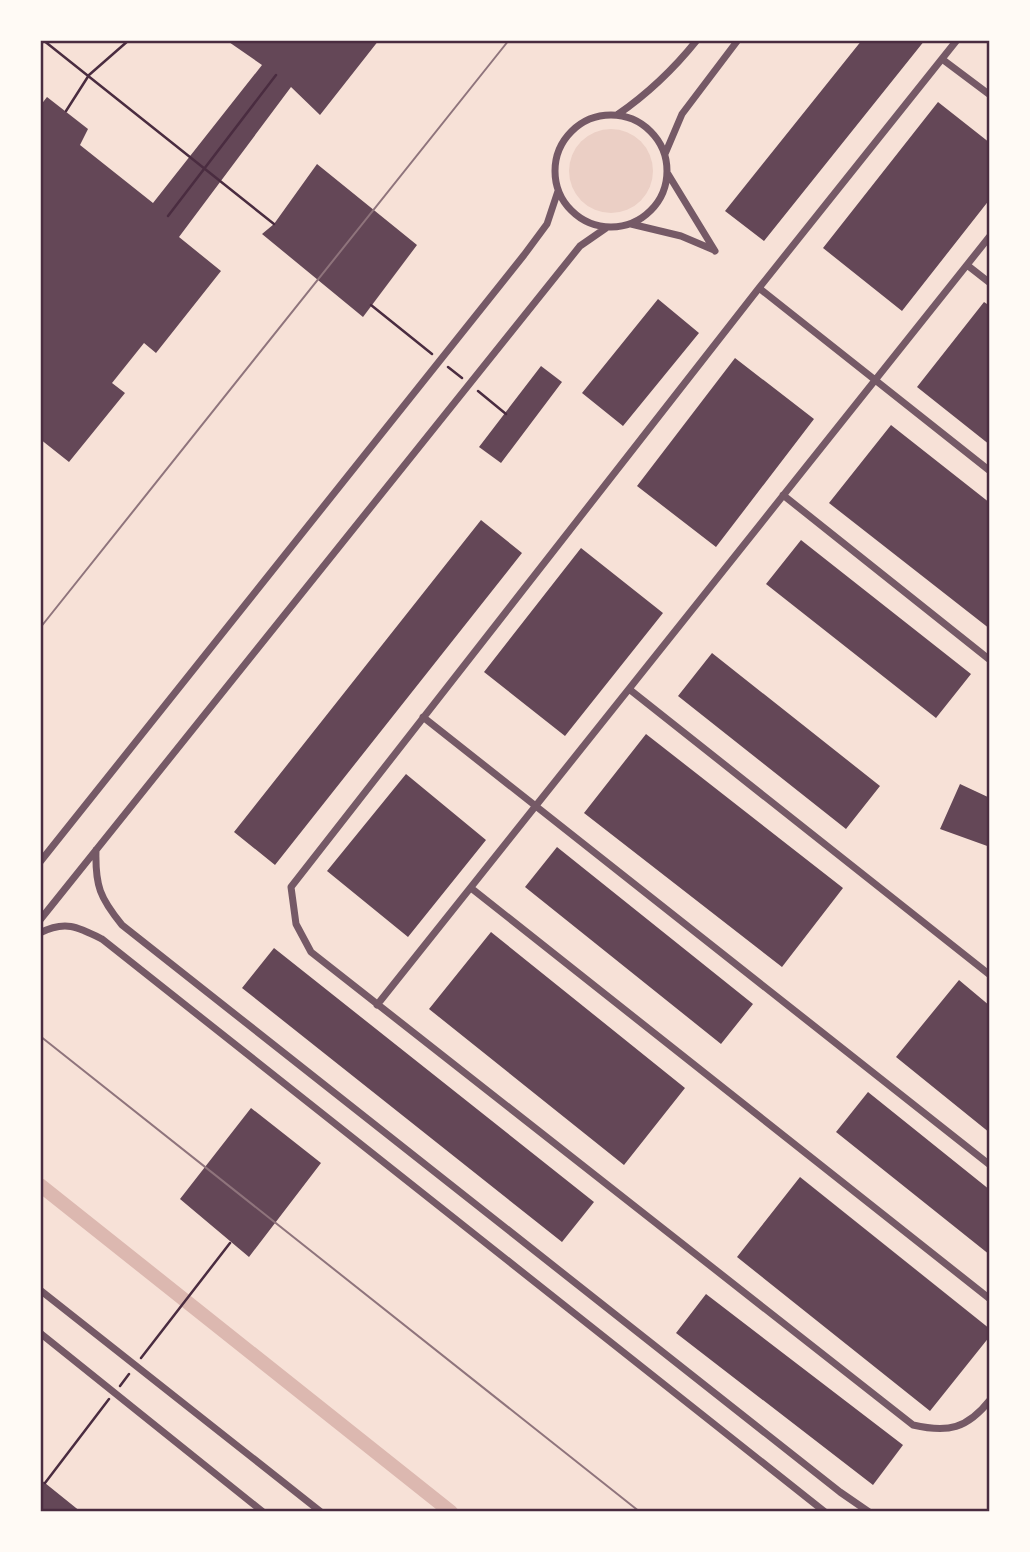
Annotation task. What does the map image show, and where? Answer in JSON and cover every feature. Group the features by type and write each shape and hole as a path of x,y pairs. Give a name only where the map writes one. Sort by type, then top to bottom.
{"street":[{"path":"617,115 667,76 697,40"},
{"path":"665,154 682,114 738,40"},
{"path":"957,40 759,288 291,887 296,924 311,952 913,1425 939,1431 962,1425 990,1400"},
{"path":"942,59 990,95"},
{"path":"40,862 547,224 558,191 556,159 562,143 585,121 617,115 633,119 647,128 665,154 668,174 715,251 681,236 631,225 606,228 580,246 40,920"},
{"path":"631,225 646,217 657,205 668,174"},
{"path":"558,191 577,216 606,228"},
{"path":"377,1005 990,236"},
{"path":"967,265 990,283"},
{"path":"759,288 990,471"},
{"path":"783,495 990,660"},
{"path":"629,689 990,975"},
{"path":"424,717 990,1165"},
{"path":"96,850 95,878 103,902 122,925 840,1492 869,1512"},
{"path":"471,888 990,1299"},
{"path":"40,933 56,925 78,928 102,939 825,1512"},
{"path":"40,1290 321,1512"},
{"path":"40,1333 263,1512"}],"path":[{"path":"43,40 274,224"},
{"path":"66,111 89,75 129,40"},
{"path":"167,216 276,75"}],"shaded area":[{"path":"611,129 627,132 641,141 650,155 653,171 650,187 641,201 627,210 611,213 595,210 581,201 572,187 569,171 572,155 581,141 595,132"}],"building":[{"path":"226,40 379,40 320,115 291,87 179,237 221,271 156,353 144,343 112,383 125,393 69,462 40,439 40,106 47,97 88,129 80,145 153,203 262,65"},
{"path":"862,40 925,40 764,241 725,211"},
{"path":"938,102 990,143 990,199 902,311 823,248"},
{"path":"317,164 417,245 363,317 262,234 274,224"},
{"path":"658,299 699,333 623,426 582,393"},
{"path":"984,302 990,306 990,445 917,387"},
{"path":"735,358 814,419 716,547 637,486"},
{"path":"541,366 562,382 501,463 479,447"},
{"path":"891,425 990,503 990,629 829,503"},
{"path":"481,520 522,553 275,865 234,832"},
{"path":"801,540 971,674 936,718 766,584"},
{"path":"581,548 663,613 565,736 484,672"},
{"path":"712,653 880,786 846,829 678,696"},
{"path":"646,734 843,888 782,967 584,813"},
{"path":"406,774 486,840 408,937 327,871"},
{"path":"960,784 990,798 990,847 940,829"},
{"path":"557,847 753,1004 721,1044 525,887"},
{"path":"491,932 685,1088 624,1165 429,1009"},
{"path":"274,948 594,1202 562,1242 242,988"},
{"path":"959,980 990,1006 990,1133 896,1057"},
{"path":"868,1092 990,1190 990,1255 836,1132"},
{"path":"251,1108 321,1163 249,1257 180,1199"},
{"path":"800,1177 990,1329 990,1336 930,1411 737,1257"},
{"path":"706,1294 903,1445 873,1485 676,1333"},
{"path":"40,1479 45,1483 81,1512 40,1512"}],"waterway":[{"path":"40,1185 451,1512"}],"tram line":[{"path":"40,628 509,40"},
{"path":"40,1036 640,1512"}]}
